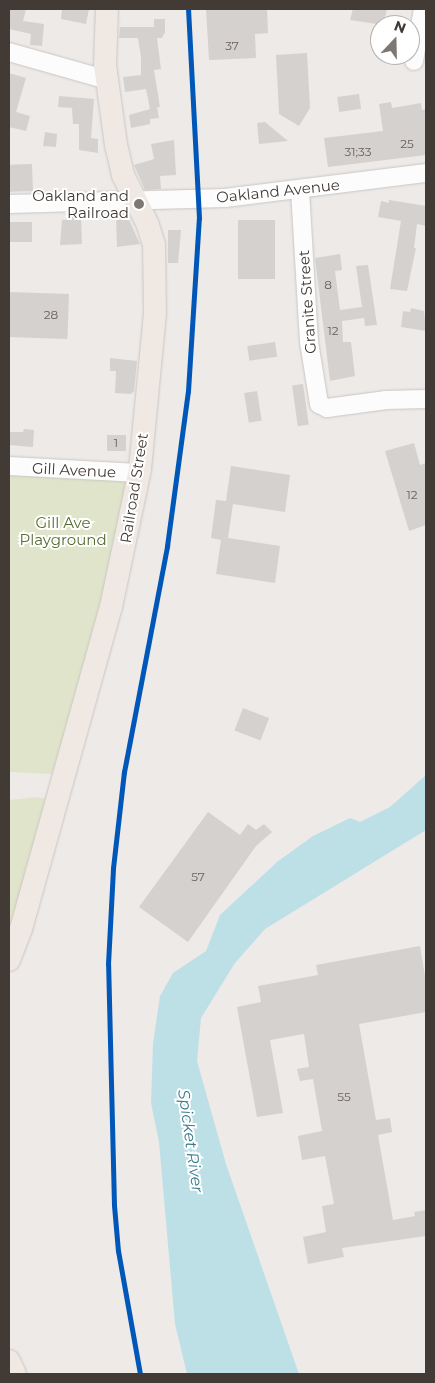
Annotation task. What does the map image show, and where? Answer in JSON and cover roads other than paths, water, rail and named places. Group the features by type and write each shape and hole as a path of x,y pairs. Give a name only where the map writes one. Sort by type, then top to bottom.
{"main road":[{"name":"Railroad Street","path":"9,960 40,862 111,607 140,473 155,313 154,259 148,226 123,175 108,80 107,9"},
{"path":"9,1361 14,1374"}],"street":[{"path":"420,26 423,9"},
{"path":"9,52 108,80"},
{"name":"Oakland Avenue","path":"9,204 136,202 214,198 300,190 426,173"},
{"name":"Granite Street","path":"300,190 308,342 319,404 327,408 386,400 426,399"},
{"name":"Gill Avenue","path":"9,466 140,473"}],"water":[{"name":"Spicket River","path":"426,775 426,830 265,929 235,963 201,1018 197,1061 226,1164 299,1374 187,1374 175,1324 159,1142 151,1103 153,1044 160,996 173,973 206,951 220,915 277,862 313,836 350,818 360,822 390,807"}],"place":[{"name":"Oakland and Railroad","path":"139,204"}],"park label":[{"name":"Gill Ave Playground","path":"63,530"}]}
